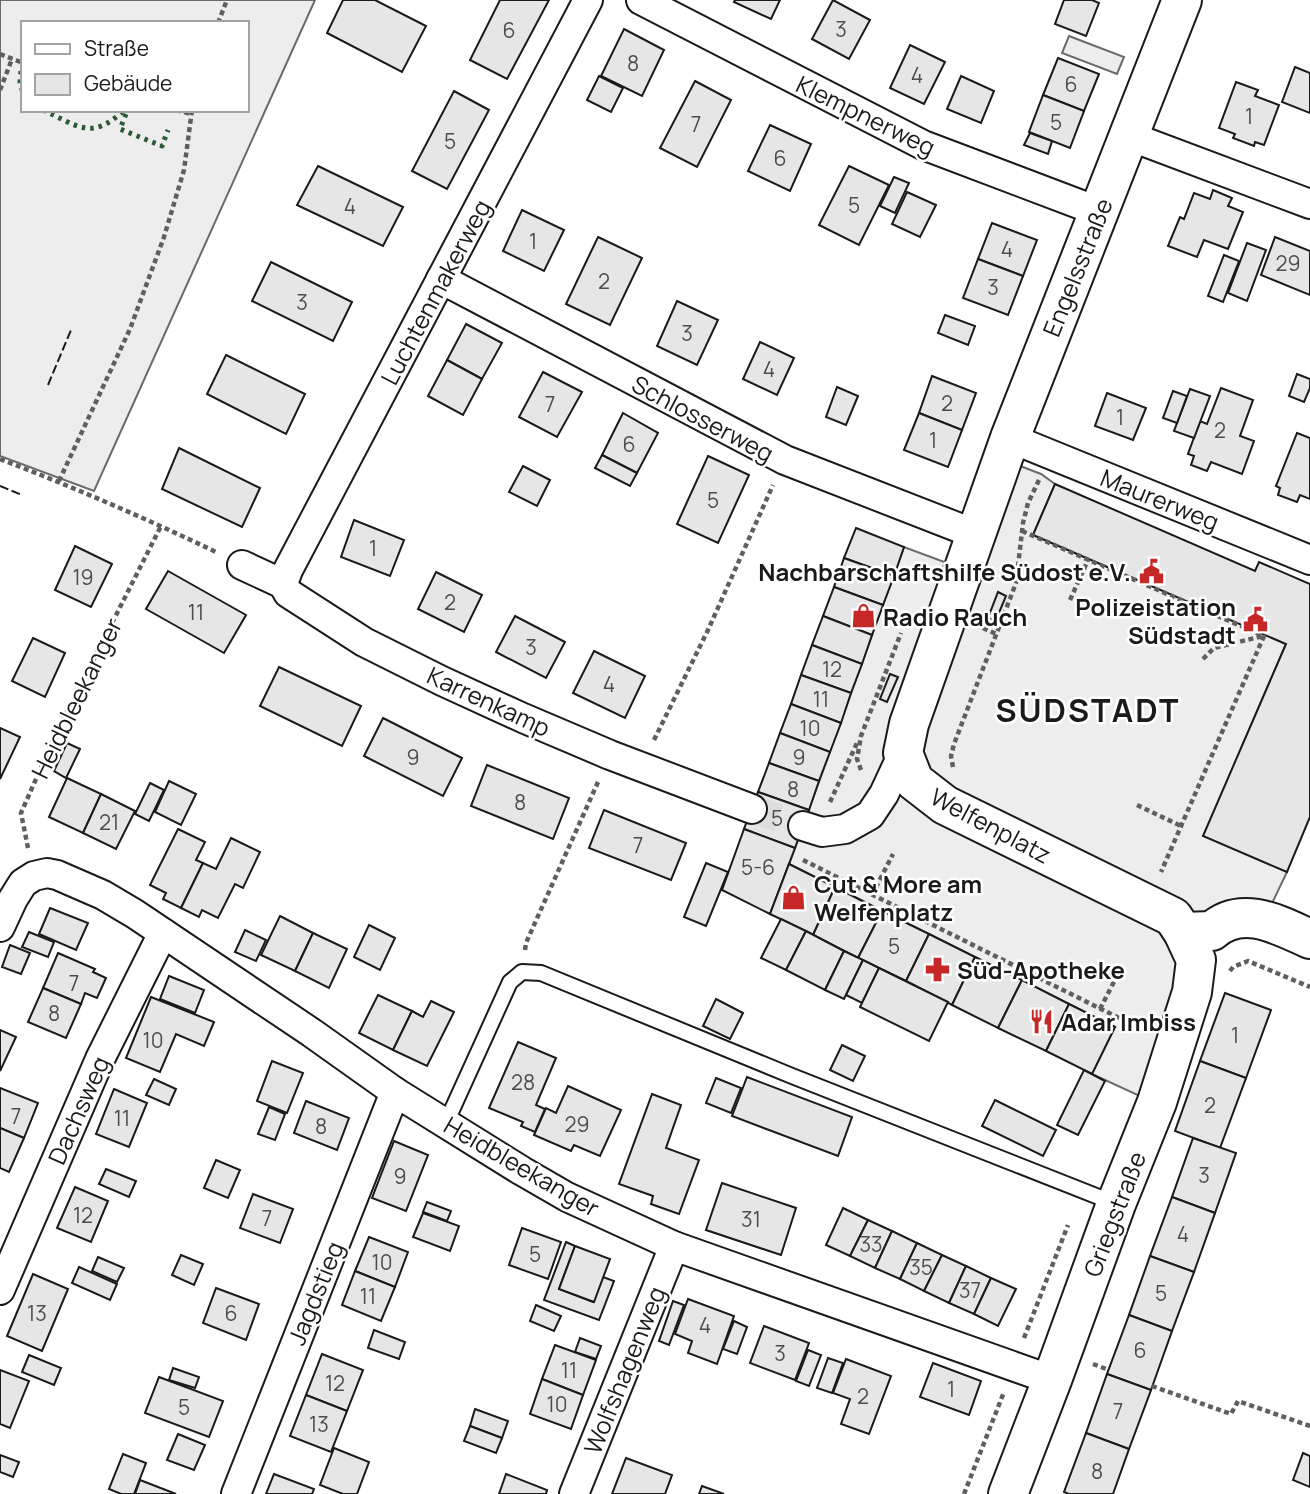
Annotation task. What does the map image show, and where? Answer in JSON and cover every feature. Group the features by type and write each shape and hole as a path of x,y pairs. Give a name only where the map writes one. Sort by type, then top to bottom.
{"street":[{"name":"Luchtenmakerweg","path":"283,584 588,0"},
{"name":"Klempnerweg","path":"641,0 923,145 1100,212"},
{"name":"Engelsstraße","path":"975,534 1024,444 1100,212 1182,0"},
{"path":"1129,136 1310,204"},
{"name":"Schlosserweg","path":"442,279 785,460 975,534"},
{"name":"Maurerweg","path":"1024,444 1310,560"},
{"path":"810,829 822,832 845,829 870,815 884,794 903,753 909,724 975,534"},
{"name":"Karrenkamp","path":"242,565 283,584 288,593 364,642 442,681 610,755 752,809"},
{"name":"Welfenplatz","path":"903,753 914,781 945,805 1173,917 1183,932"},
{"name":"Heidbleekanger","path":"34,876 47,873 57,875 103,895 312,1032 395,1092 567,1197 674,1246 1052,1380"},
{"path":"0,927 23,883 34,876"},
{"path":"1183,932 1212,931 1222,922 1242,917 1264,920 1310,939"},
{"name":"Griegstraße","path":"1008,1494 1157,1102 1192,992 1196,960 1183,932"},
{"name":"Dachsweg","path":"0,1290 100,1059 163,933"},
{"name":"Jagdstieg","path":"236,1494 395,1092"},
{"name":"Wolfshagenweg","path":"574,1494 674,1246"}],"lane":[{"path":"446,1124 510,982 522,972 541,972 792,1076 1116,1204"}],"path":[{"path":"219,21 227,0"},
{"path":"0,54 21,62"},
{"path":"0,90 12,59"},
{"path":"59,481 130,329 164,237 184,170 192,112"},
{"path":"953,773 951,756 954,744 1016,583 1028,503 1041,474 1024,444"},
{"path":"0,458 161,526 242,565"},
{"path":"642,766 708,630 785,460"},
{"name":"Heidbleekanger","path":"34,876 21,813 55,736 161,526"},
{"path":"1022,531 1264,636"},
{"path":"1070,600 1088,560"},
{"path":"983,628 996,634"},
{"path":"902,630 861,736 810,829 802,859 1152,1035"},
{"path":"1203,659 1213,648 1264,636"},
{"path":"1157,883 1264,636"},
{"path":"861,736 857,759 866,781 884,794"},
{"path":"522,972 526,943 610,755"},
{"path":"1138,805 1181,826"},
{"path":"872,895 893,854"},
{"path":"1228,975 1233,967 1248,961 1310,987"},
{"path":"1100,1009 1121,968"},
{"path":"964,1494 1081,1190"},
{"path":"1152,1385 1231,1414 1238,1402 1310,1426"}],"shaded area":[{"path":"0,0 315,0 94,491 0,456"},
{"path":"1069,36 1124,57 1117,74 1062,53"},
{"path":"1002,459 1041,474 1055,484 1033,535 1286,644 1204,835 1287,872 1264,920 1222,922 1144,1098 1092,1074 1115,1027 789,864 904,547 963,569"}],"building":[{"path":"343,0 375,0 426,26 402,72 327,33"},
{"path":"500,0 549,0 507,79 470,60"},
{"path":"780,0 771,19 734,2"},
{"path":"833,0 870,20 849,59 812,39"},
{"path":"1064,0 1092,0 1099,3 1086,36 1055,24"},
{"path":"624,29 664,50 642,96 601,76"},
{"path":"910,45 945,62 924,104 890,88"},
{"path":"1058,58 1099,74 1084,111 1043,95"},
{"path":"1295,67 1310,73 1310,113 1282,102"},
{"path":"599,76 623,88 611,112 587,100"},
{"path":"961,76 994,91 981,123 947,109"},
{"path":"695,81 731,100 697,167 660,148"},
{"path":"1236,82 1258,90 1255,96 1279,105 1264,145 1255,142 1254,146 1233,138 1235,134 1219,128"},
{"path":"454,91 489,110 447,189 412,171"},
{"path":"1043,95 1084,111 1070,148 1029,132"},
{"path":"770,125 811,144 790,191 748,171"},
{"path":"1030,133 1052,141 1048,154 1024,145"},
{"path":"318,166 403,207 383,246 297,205"},
{"path":"849,166 889,185 859,245 819,225"},
{"path":"894,177 909,183 895,213 880,206"},
{"path":"1213,190 1232,198 1228,206 1243,212 1228,249 1204,240 1197,257 1168,246 1180,217 1184,219 1194,193 1210,199"},
{"path":"907,192 936,205 920,237 892,224"},
{"path":"522,210 564,230 544,271 503,251"},
{"path":"992,223 1037,240 1023,276 978,259"},
{"path":"598,237 642,258 610,325 566,304"},
{"path":"1275,237 1310,251 1310,295 1261,275"},
{"path":"1247,243 1266,250 1247,301 1228,293"},
{"path":"1224,255 1239,261 1223,302 1208,296"},
{"path":"978,259 1023,276 1008,315 963,298"},
{"path":"271,262 352,302 333,341 252,301"},
{"path":"677,301 718,320 697,365 657,346"},
{"path":"945,315 975,326 968,345 938,333"},
{"path":"466,324 502,343 482,379 447,360"},
{"path":"760,342 794,358 777,395 743,379"},
{"path":"226,355 305,394 286,434 207,394"},
{"path":"447,360 482,379 463,415 428,396"},
{"path":"543,372 582,392 557,437 519,417"},
{"path":"1297,374 1310,379 1310,388 1304,402 1289,396"},
{"path":"932,376 976,393 962,430 919,413"},
{"path":"837,387 858,396 846,425 826,417"},
{"path":"1221,388 1253,400 1240,436 1254,441 1242,474 1211,462 1207,471 1191,465 1194,456 1188,454 1200,421 1207,424"},
{"path":"1190,389 1210,396 1194,438 1174,431"},
{"path":"1173,391 1187,396 1177,423 1163,418"},
{"path":"1107,393 1146,408 1133,440 1095,426"},
{"path":"623,413 658,433 637,473 602,455"},
{"path":"919,413 962,430 948,467 904,450"},
{"path":"1297,433 1310,438 1310,499 1300,495 1297,502 1278,495 1280,488 1276,486"},
{"path":"179,448 260,488 242,527 162,489"},
{"path":"602,455 637,473 630,486 595,468"},
{"path":"708,456 749,475 718,543 677,524"},
{"path":"523,466 550,480 537,506 509,492"},
{"path":"1055,484 1255,571 1259,562 1310,584 1310,817 1287,872 1203,836 1286,644 1033,535"},
{"path":"354,520 404,540 390,576 341,557"},
{"path":"856,528 904,547 894,576 844,558"},
{"path":"75,546 112,564 91,607 55,590"},
{"path":"844,558 894,576 883,605 834,587"},
{"path":"168,571 246,615 224,653 146,609"},
{"path":"436,572 482,595 464,632 418,609"},
{"path":"834,587 883,605 872,635 823,616"},
{"path":"998,592 1006,596 996,620 988,618"},
{"path":"515,616 565,642 546,678 496,652"},
{"path":"823,616 872,635 862,664 812,645"},
{"path":"33,638 65,653 45,697 12,681"},
{"path":"812,645 862,664 851,693 801,675"},
{"path":"594,651 645,676 625,718 573,693"},
{"path":"279,667 361,706 342,746 260,706"},
{"path":"890,674 898,677 887,702 880,699"},
{"path":"801,675 851,693 841,723 791,704"},
{"path":"791,704 841,723 830,752 780,733"},
{"path":"383,718 462,758 443,796 364,756"},
{"path":"0,728 20,737 0,779"},
{"path":"780,733 830,752 819,781 769,763"},
{"path":"67,743 80,749 66,778 54,771"},
{"path":"769,763 819,781 809,810 758,792"},
{"path":"487,765 569,798 553,839 471,806"},
{"path":"67,778 101,794 83,833 49,817"},
{"path":"169,781 196,794 181,825 155,812"},
{"path":"150,783 164,790 149,821 135,814"},
{"path":"758,792 809,810 795,848 744,829"},
{"path":"101,794 135,811 116,849 83,833"},
{"path":"604,810 686,843 671,880 589,848"},
{"path":"178,829 205,842 196,860 203,863 181,908 163,899 166,893 150,885"},
{"path":"744,829 795,848 770,914 722,890"},
{"path":"231,838 260,852 243,888 235,884 218,918 202,910 199,917 181,908 203,863 216,869"},
{"path":"706,863 728,872 706,926 684,917"},
{"path":"789,864 835,887 813,935 770,914"},
{"path":"835,887 882,911 858,958 813,935"},
{"path":"50,908 88,923 76,950 39,934"},
{"path":"882,911 929,934 906,981 858,958"},
{"path":"280,916 313,933 295,971 261,955"},
{"path":"781,919 806,931 786,970 761,958"},
{"path":"369,925 395,938 380,970 354,957"},
{"path":"245,930 266,940 256,961 235,952"},
{"path":"806,931 844,951 825,990 786,970"},
{"path":"29,932 54,942 48,957 22,947"},
{"path":"313,933 347,949 329,988 295,971"},
{"path":"929,934 975,957 952,1005 906,981"},
{"path":"10,945 30,953 21,974 2,967"},
{"path":"844,951 863,960 844,999 825,990"},
{"path":"58,953 95,969 93,972 106,978 97,998 85,993 81,1004 43,988"},
{"path":"975,957 1022,980 998,1028 952,1005"},
{"path":"863,960 879,968 862,1003 846,995"},
{"path":"879,968 948,1002 929,1041 860,1007"},
{"path":"169,976 204,990 195,1013 160,999"},
{"path":"1022,980 1069,1004 1046,1051 998,1028"},
{"path":"43,988 81,1004 66,1038 28,1022"},
{"path":"1225,993 1271,1010 1246,1078 1200,1061"},
{"path":"378,995 412,1011 393,1050 359,1033"},
{"path":"151,997 214,1022 204,1046 176,1034 160,1072 126,1058"},
{"path":"716,999 743,1013 730,1039 703,1026"},
{"path":"431,1001 454,1012 427,1066 393,1050 412,1011 423,1017"},
{"path":"1069,1004 1115,1027 1092,1074 1046,1051"},
{"path":"0,1030 16,1037 0,1071"},
{"path":"518,1042 556,1058 536,1105 545,1109 535,1132 521,1126 523,1122 489,1108"},
{"path":"842,1045 865,1056 853,1081 830,1070"},
{"path":"272,1061 303,1073 287,1113 257,1101"},
{"path":"1200,1061 1246,1078 1220,1148 1175,1131"},
{"path":"1084,1070 1105,1081 1078,1135 1057,1125"},
{"path":"747,1077 852,1117 838,1156 732,1116"},
{"path":"716,1078 741,1088 731,1113 706,1103"},
{"path":"154,1079 176,1089 169,1105 146,1095"},
{"path":"568,1086 621,1110 600,1156 574,1145 571,1151 534,1135 546,1108 556,1113"},
{"path":"0,1088 38,1103 24,1138 0,1128"},
{"path":"114,1089 147,1103 129,1147 96,1134"},
{"path":"652,1094 681,1105 666,1148 699,1160 679,1214 651,1204 653,1196 619,1184"},
{"path":"995,1100 1056,1130 1043,1156 982,1126"},
{"path":"306,1101 349,1118 337,1150 294,1133"},
{"path":"269,1107 285,1114 275,1140 258,1134"},
{"path":"0,1128 24,1138 9,1172 0,1168"},
{"path":"1193,1138 1236,1153 1215,1213 1172,1197"},
{"path":"394,1141 428,1155 406,1211 372,1198"},
{"path":"216,1160 240,1170 228,1198 204,1188"},
{"path":"106,1169 136,1181 129,1197 99,1184"},
{"path":"722,1183 796,1208 781,1255 706,1230"},
{"path":"75,1187 108,1201 91,1242 57,1228"},
{"path":"253,1194 293,1209 280,1243 240,1228"},
{"path":"1172,1197 1215,1213 1194,1272 1150,1256"},
{"path":"427,1202 451,1211 447,1221 423,1212"},
{"path":"843,1208 868,1220 850,1256 826,1245"},
{"path":"423,1213 459,1226 450,1251 413,1237"},
{"path":"868,1220 892,1231 875,1268 850,1256"},
{"path":"522,1228 561,1242 548,1279 509,1265"},
{"path":"892,1231 917,1243 900,1279 875,1268"},
{"path":"369,1237 408,1252 395,1287 355,1271"},
{"path":"566,1242 575,1246 559,1289 593,1302 603,1277 614,1281 599,1320 544,1300"},
{"path":"917,1243 942,1255 924,1291 900,1279"},
{"path":"575,1246 610,1259 594,1302 559,1289"},
{"path":"181,1255 203,1264 194,1285 172,1275"},
{"path":"942,1255 966,1266 949,1303 924,1291"},
{"path":"1150,1256 1194,1272 1172,1331 1129,1315"},
{"path":"98,1257 124,1268 117,1282 92,1271"},
{"path":"966,1266 991,1278 974,1314 949,1303"},
{"path":"79,1267 117,1284 110,1300 72,1283"},
{"path":"355,1271 395,1287 381,1321 342,1305"},
{"path":"33,1274 68,1289 42,1351 7,1336"},
{"path":"991,1278 1016,1289 998,1326 974,1314"},
{"path":"216,1288 259,1304 246,1340 203,1323"},
{"path":"688,1299 734,1316 717,1364 688,1353 692,1341 675,1334"},
{"path":"673,1301 684,1305 669,1345 659,1341"},
{"path":"536,1305 561,1316 554,1331 530,1321"},
{"path":"1129,1315 1172,1331 1151,1390 1107,1374"},
{"path":"734,1321 747,1327 737,1354 723,1349"},
{"path":"764,1326 809,1343 795,1380 750,1363"},
{"path":"374,1330 405,1342 399,1359 368,1348"},
{"path":"580,1338 601,1346 596,1359 575,1352"},
{"path":"555,1345 596,1360 583,1395 542,1379"},
{"path":"808,1350 821,1355 809,1386 796,1381"},
{"path":"322,1354 363,1370 347,1411 306,1395"},
{"path":"29,1355 61,1368 54,1385 22,1372"},
{"path":"828,1358 843,1363 832,1393 817,1388"},
{"path":"846,1359 891,1376 869,1434 841,1424 850,1399 833,1393"},
{"path":"933,1363 981,1381 969,1415 920,1397"},
{"path":"173,1368 199,1377 195,1388 169,1380"},
{"path":"0,1370 29,1381 10,1428 0,1424"},
{"path":"1107,1374 1151,1390 1129,1449 1086,1433"},
{"path":"159,1377 223,1401 209,1437 145,1413"},
{"path":"542,1379 583,1395 571,1429 530,1414"},
{"path":"306,1395 347,1411 331,1452 290,1436"},
{"path":"475,1409 508,1421 502,1438 470,1426"},
{"path":"470,1426 502,1438 496,1453 464,1441"},
{"path":"1086,1433 1129,1449 1113,1494 1064,1492"},
{"path":"178,1434 205,1445 194,1470 167,1460"},
{"path":"334,1448 369,1462 357,1494 343,1494 320,1485"},
{"path":"1303,1453 1310,1456 1310,1487 1293,1480"},
{"path":"123,1454 146,1463 134,1494 121,1494 109,1489"},
{"path":"0,1455 19,1462 13,1477 0,1472"},
{"path":"626,1458 672,1475 665,1494 612,1494"},
{"path":"274,1474 314,1489 312,1494 266,1494"},
{"path":"506,1474 547,1490 546,1494 499,1494"},
{"path":"140,1480 176,1494 135,1494"},
{"path":"702,1486 724,1494 699,1494"}],"tunnel":[{"path":"752,809 803,826"}],"hedge":[{"path":"21,71 21,86"},
{"path":"47,112 83,128 101,126 122,112"},
{"path":"126,114 120,129 162,146 168,130"}],"fence":[{"path":"48,385 71,330"},
{"path":"0,486 22,495"}],"place":[{"name":"Nachbarschaftshilfe Südost e.V.","path":"1151,571"},
{"name":"Radio Rauch","path":"863,616"},
{"name":"Polizeistation Südstadt","path":"1256,620"},
{"name":"Cut & More am Welfenplatz","path":"794,897"},
{"name":"Süd-Apotheke","path":"937,969"},
{"name":"Adar Imbiss","path":"1041,1021"}],"district":[{"name":"SÜDSTADT","path":"1088,710"}]}
